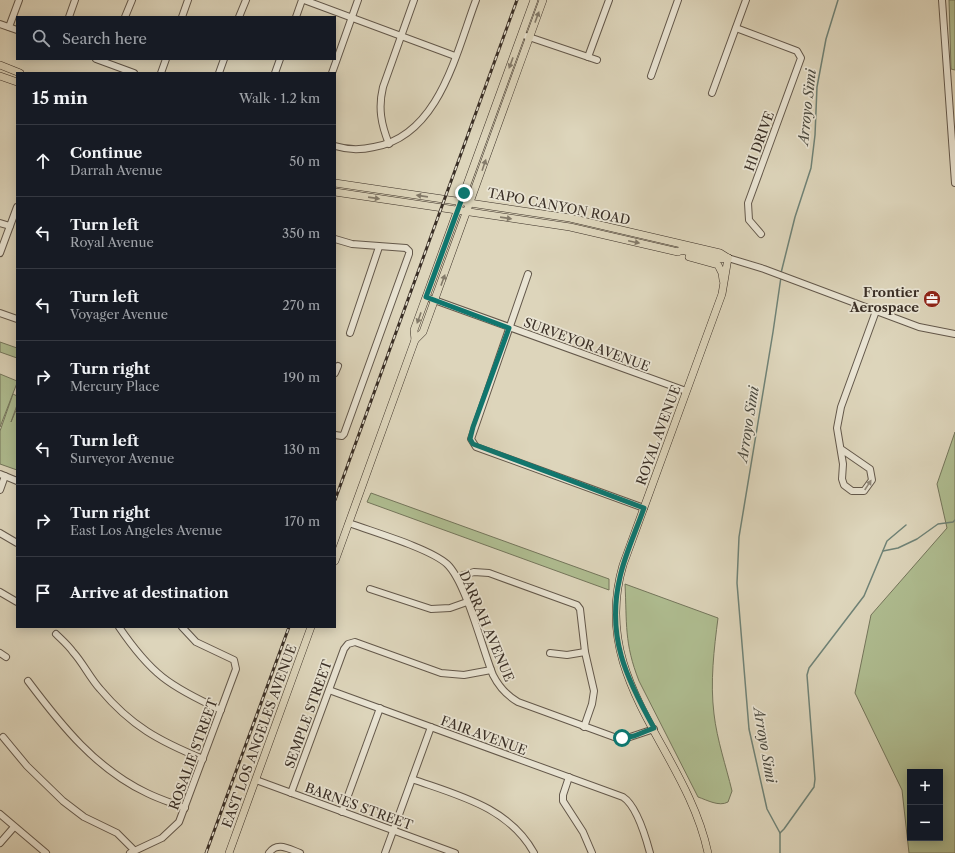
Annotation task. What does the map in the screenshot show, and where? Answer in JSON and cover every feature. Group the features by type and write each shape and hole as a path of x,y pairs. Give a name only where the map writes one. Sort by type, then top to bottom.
{"main road":[{"path":"336,558 415,340 414,330 534,0"},
{"path":"415,340 424,332 543,0"},
{"path":"0,65 18,72"},
{"path":"0,76 16,82"},
{"name":"TAPO CANYON ROAD","path":"336,183 471,202 570,218 720,253 728,258"},
{"name":"TAPO CANYON ROAD","path":"336,192 570,227 678,252 681,250 719,258 728,258"},
{"path":"678,252 680,254 718,265 722,273 723,285"},
{"name":"ROYAL AVENUE","path":"708,853 702,831 689,799 654,728 636,697 624,669 618,646 615,618 620,576 722,294 728,258"},
{"name":"ROYAL AVENUE","path":"722,294 725,292 727,287 731,269 728,258"},
{"name":"EAST LOS ANGELES AVENUE","path":"229,853 311,628"}],"street":[{"path":"9,27 19,0"},
{"path":"69,16 75,0"},
{"path":"125,16 132,0"},
{"path":"182,16 188,0"},
{"path":"239,16 246,0"},
{"path":"296,16 303,0 455,56"},
{"path":"332,72 358,0"},
{"path":"389,144 381,119 380,100 383,87 414,0"},
{"path":"336,146 359,149 389,144 408,133 425,117 442,89 476,0"},
{"path":"588,57 609,0"},
{"path":"651,76 678,0"},
{"path":"712,93 746,0"},
{"path":"942,0 955,183"},
{"path":"0,24 16,30"},
{"name":"HI DRIVE","path":"736,28 790,48 799,54 800,62 748,203 749,220 761,234"},
{"path":"522,35 597,60"},
{"path":"161,72 166,60"},
{"path":"219,72 224,60"},
{"path":"275,72 280,60"},
{"path":"109,61 132,72"},
{"path":"0,253 16,210"},
{"path":"0,223 10,226"},
{"path":"336,239 352,244 406,248 409,251 342,436 336,435"},
{"path":"350,333 380,247"},
{"name":"TAPO CANYON ROAD","path":"728,258 768,270 926,329 955,334"},
{"path":"528,274 470,439 476,447 644,508"},
{"name":"SURVEYOR AVENUE","path":"426,297 686,391"},
{"path":"841,449 870,469 872,480 864,491 852,492 844,485 842,479 841,449 838,439 838,420 876,311"},
{"path":"0,313 16,319"},
{"path":"336,371 338,366"},
{"path":"0,490 3,475 16,481"},
{"name":"DARRAH AVENUE","path":"349,523 431,553 447,564 456,577 497,684 514,700 605,735 622,738 634,736 654,728"},
{"path":"0,533 16,542"},
{"path":"456,577 474,572 490,573 577,605 582,612 585,652 594,691 592,704 584,727"},
{"path":"370,589 431,609 450,608 466,602"},
{"path":"0,592 16,601"},
{"path":"120,628 137,653 159,675 183,692 221,710"},
{"name":"ROSALIE STREET","path":"132,852 157,841 168,834 179,822 236,669 234,660 196,642 183,628"},
{"path":"56,634 74,652 99,689 124,715 150,735 203,759"},
{"name":"SEMPLE STREET","path":"291,793 344,649 348,644 355,642 441,673 464,675 491,670"},
{"path":"550,653 567,655 585,652"},
{"path":"0,653 6,657"},
{"path":"28,681 59,722 94,757 125,781 148,793 185,808"},
{"name":"FAIR AVENUE","path":"329,690 623,797 629,802 638,820 650,853"},
{"path":"342,812 380,708"},
{"path":"385,853 431,727"},
{"path":"3,736 27,766 63,801 84,817 117,834 132,852"},
{"path":"569,777 563,795 563,801 582,832 592,853"},
{"path":"412,779 478,803 491,810 514,828 534,853"},
{"name":"BARNES STREET","path":"256,780 455,853"},
{"path":"0,814 46,853"},
{"path":"0,843 14,827"},
{"path":"269,853 272,849 279,846 300,853"}],"green space":[{"path":"949,0 955,0 955,70 951,69"},
{"path":"0,342 16,348 16,358 0,352"},
{"path":"0,374 16,381 16,386 0,427"},
{"path":"13,394 16,396 16,408 11,422 16,410 16,470 0,464 0,431"},
{"path":"955,432 955,853 909,853 908,841 943,841 943,769 907,769 907,835 902,790 855,693 871,615 947,528 937,484"},
{"path":"371,493 609,579 609,590 367,502"},
{"path":"625,584 718,618 712,690 717,733 732,791 728,802 721,804 698,797 639,681 634,668 627,633"}],"waterway":[{"name":"Arroyo Simi","path":"781,273 795,217 811,168 815,135 817,87 826,39 838,0"},
{"name":"Arroyo Simi","path":"780,853 780,833 767,809 749,729 737,583 739,537 781,277"},
{"path":"883,551 898,548 917,539 938,524 953,522 955,520"},
{"path":"780,833 814,787 815,779 807,675 809,668 864,596 887,541 906,525"}],"railway":[{"path":"336,497 517,0"},
{"path":"206,853 289,628"}],"place":[{"name":"Frontier Aerospace","path":"932,299"}],"route":[{"path":"464,193 426,297 509,328 470,439 476,447 538,468 644,508 620,576 616,595 615,618 618,646 624,669 636,697 654,728 634,736 622,738"}]}
